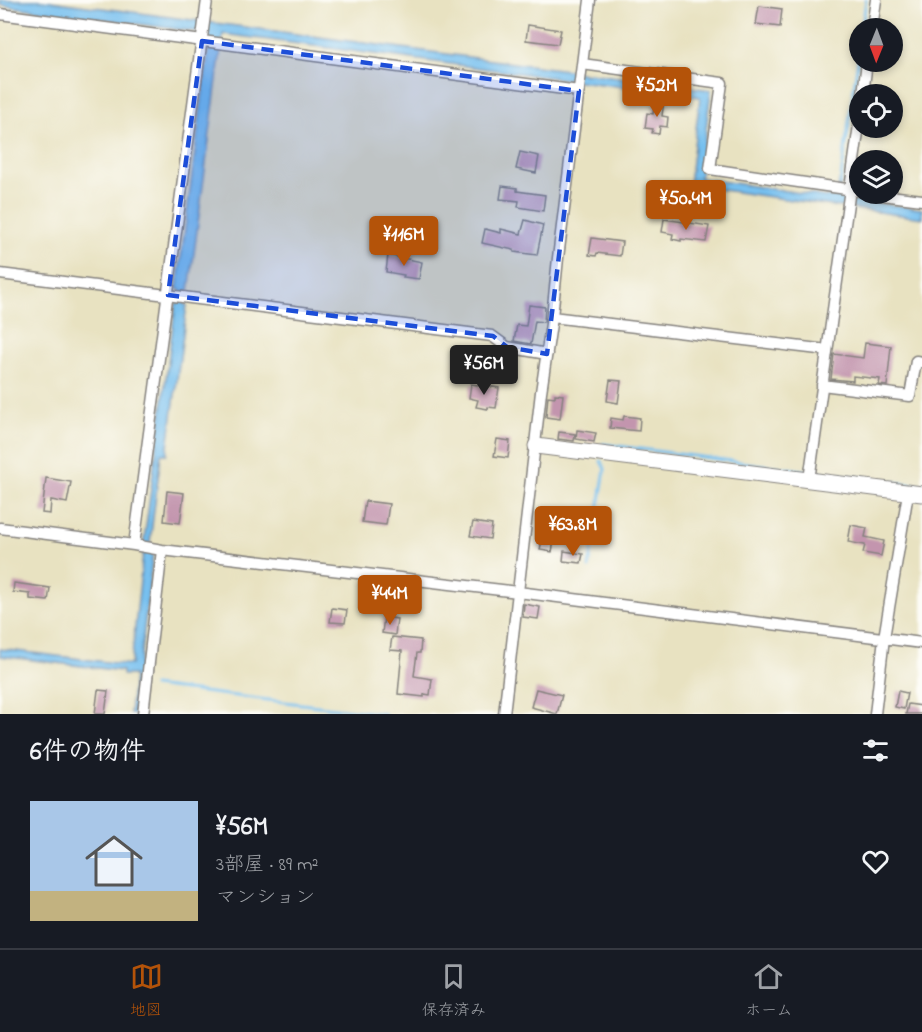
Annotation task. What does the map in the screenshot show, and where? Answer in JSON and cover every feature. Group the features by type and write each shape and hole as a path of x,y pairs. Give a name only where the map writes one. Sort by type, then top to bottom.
{"street":[{"path":"143,714 148,548 178,296 207,0"},
{"path":"504,714 590,0"},
{"path":"873,18 876,0"},
{"path":"0,14 204,35 225,44 581,77 722,83 711,169 847,191"},
{"path":"810,474 847,211 847,191 856,138"},
{"path":"903,198 922,200"},
{"path":"0,274 492,336 507,347 547,354"},
{"path":"552,317 827,350"},
{"path":"822,385 910,396 916,361 922,362"},
{"path":"536,446 810,474 915,493 884,638 874,714"},
{"path":"0,528 922,643"}],"highlighted area":[{"path":"202,41 579,91 547,354 507,347 493,336 168,295"}],"water":[{"path":"0,0 42,0 711,90 700,178 834,198 837,195 839,181 841,181 839,195 849,201 849,204 884,204 922,209 922,218 689,185 700,97 223,34 189,291 185,291 184,304 187,305 167,454 161,454 150,542 150,553 153,553 134,714 130,714 134,675 122,675 122,671 0,656 0,649 131,665 143,553 145,552 144,541 176,303 179,303 181,290 177,289 210,39 198,32 0,5"}],"building":[{"path":"759,6 782,9 780,27 756,24"},
{"path":"528,25 561,30 558,44 526,40"},
{"path":"655,100 664,101 662,116 668,117 667,127 660,126 659,134 652,133 653,129 645,128 647,113 653,114"},
{"path":"520,152 539,156 536,173 516,169"},
{"path":"502,186 517,188 517,191 545,195 543,211 518,207 519,201 500,199"},
{"path":"664,219 709,226 706,242 672,239 673,234 662,232"},
{"path":"525,220 543,225 537,255 514,252 514,250 482,243 485,229 501,233 501,229 521,234"},
{"path":"592,238 622,242 620,256 597,253 596,256 589,255"},
{"path":"388,255 422,262 419,279 386,272"},
{"path":"529,305 545,307 544,322 535,321 531,344 514,341 517,325 526,326"},
{"path":"865,343 891,346 887,386 879,385 880,379 853,376 853,381 831,379 834,354 863,358"},
{"path":"610,380 621,381 618,403 607,401"},
{"path":"471,384 499,388 496,408 476,407 478,400 469,398"},
{"path":"555,394 563,395 560,419 546,417 548,396 555,397"},
{"path":"624,416 640,418 639,431 610,428 611,418 623,420"},
{"path":"577,430 596,433 594,442 576,439"},
{"path":"559,432 575,434 574,441 558,439"},
{"path":"497,439 510,441 508,458 494,456"},
{"path":"46,478 71,482 67,503 51,500 50,514 42,513"},
{"path":"167,491 184,493 180,523 164,521"},
{"path":"365,501 389,504 386,525 362,522"},
{"path":"473,522 492,525 490,539 470,536"},
{"path":"851,525 867,528 865,537 884,541 881,556 863,553 865,545 848,542"},
{"path":"543,533 555,535 552,552 540,550"},
{"path":"564,551 583,554 581,563 563,561"},
{"path":"14,583 50,588 48,601 30,599 30,594 13,592"},
{"path":"524,604 540,607 538,619 523,617"},
{"path":"332,608 347,610 345,623 330,622"},
{"path":"384,617 397,619 395,635 382,633"},
{"path":"392,637 421,640 414,676 432,679 430,695 424,694 424,697 398,694 402,651 390,650"},
{"path":"536,689 562,695 557,714 531,707"},
{"path":"98,690 108,691 105,714 95,714"},
{"path":"898,691 907,693 904,709 895,707"},
{"path":"908,704 922,706 922,714 906,714"}],"waterway":[{"path":"863,18 866,0"},
{"path":"840,184 856,72"},
{"path":"603,444 922,486"},
{"path":"589,568 605,469 601,461"},
{"path":"153,686 385,714"}]}
